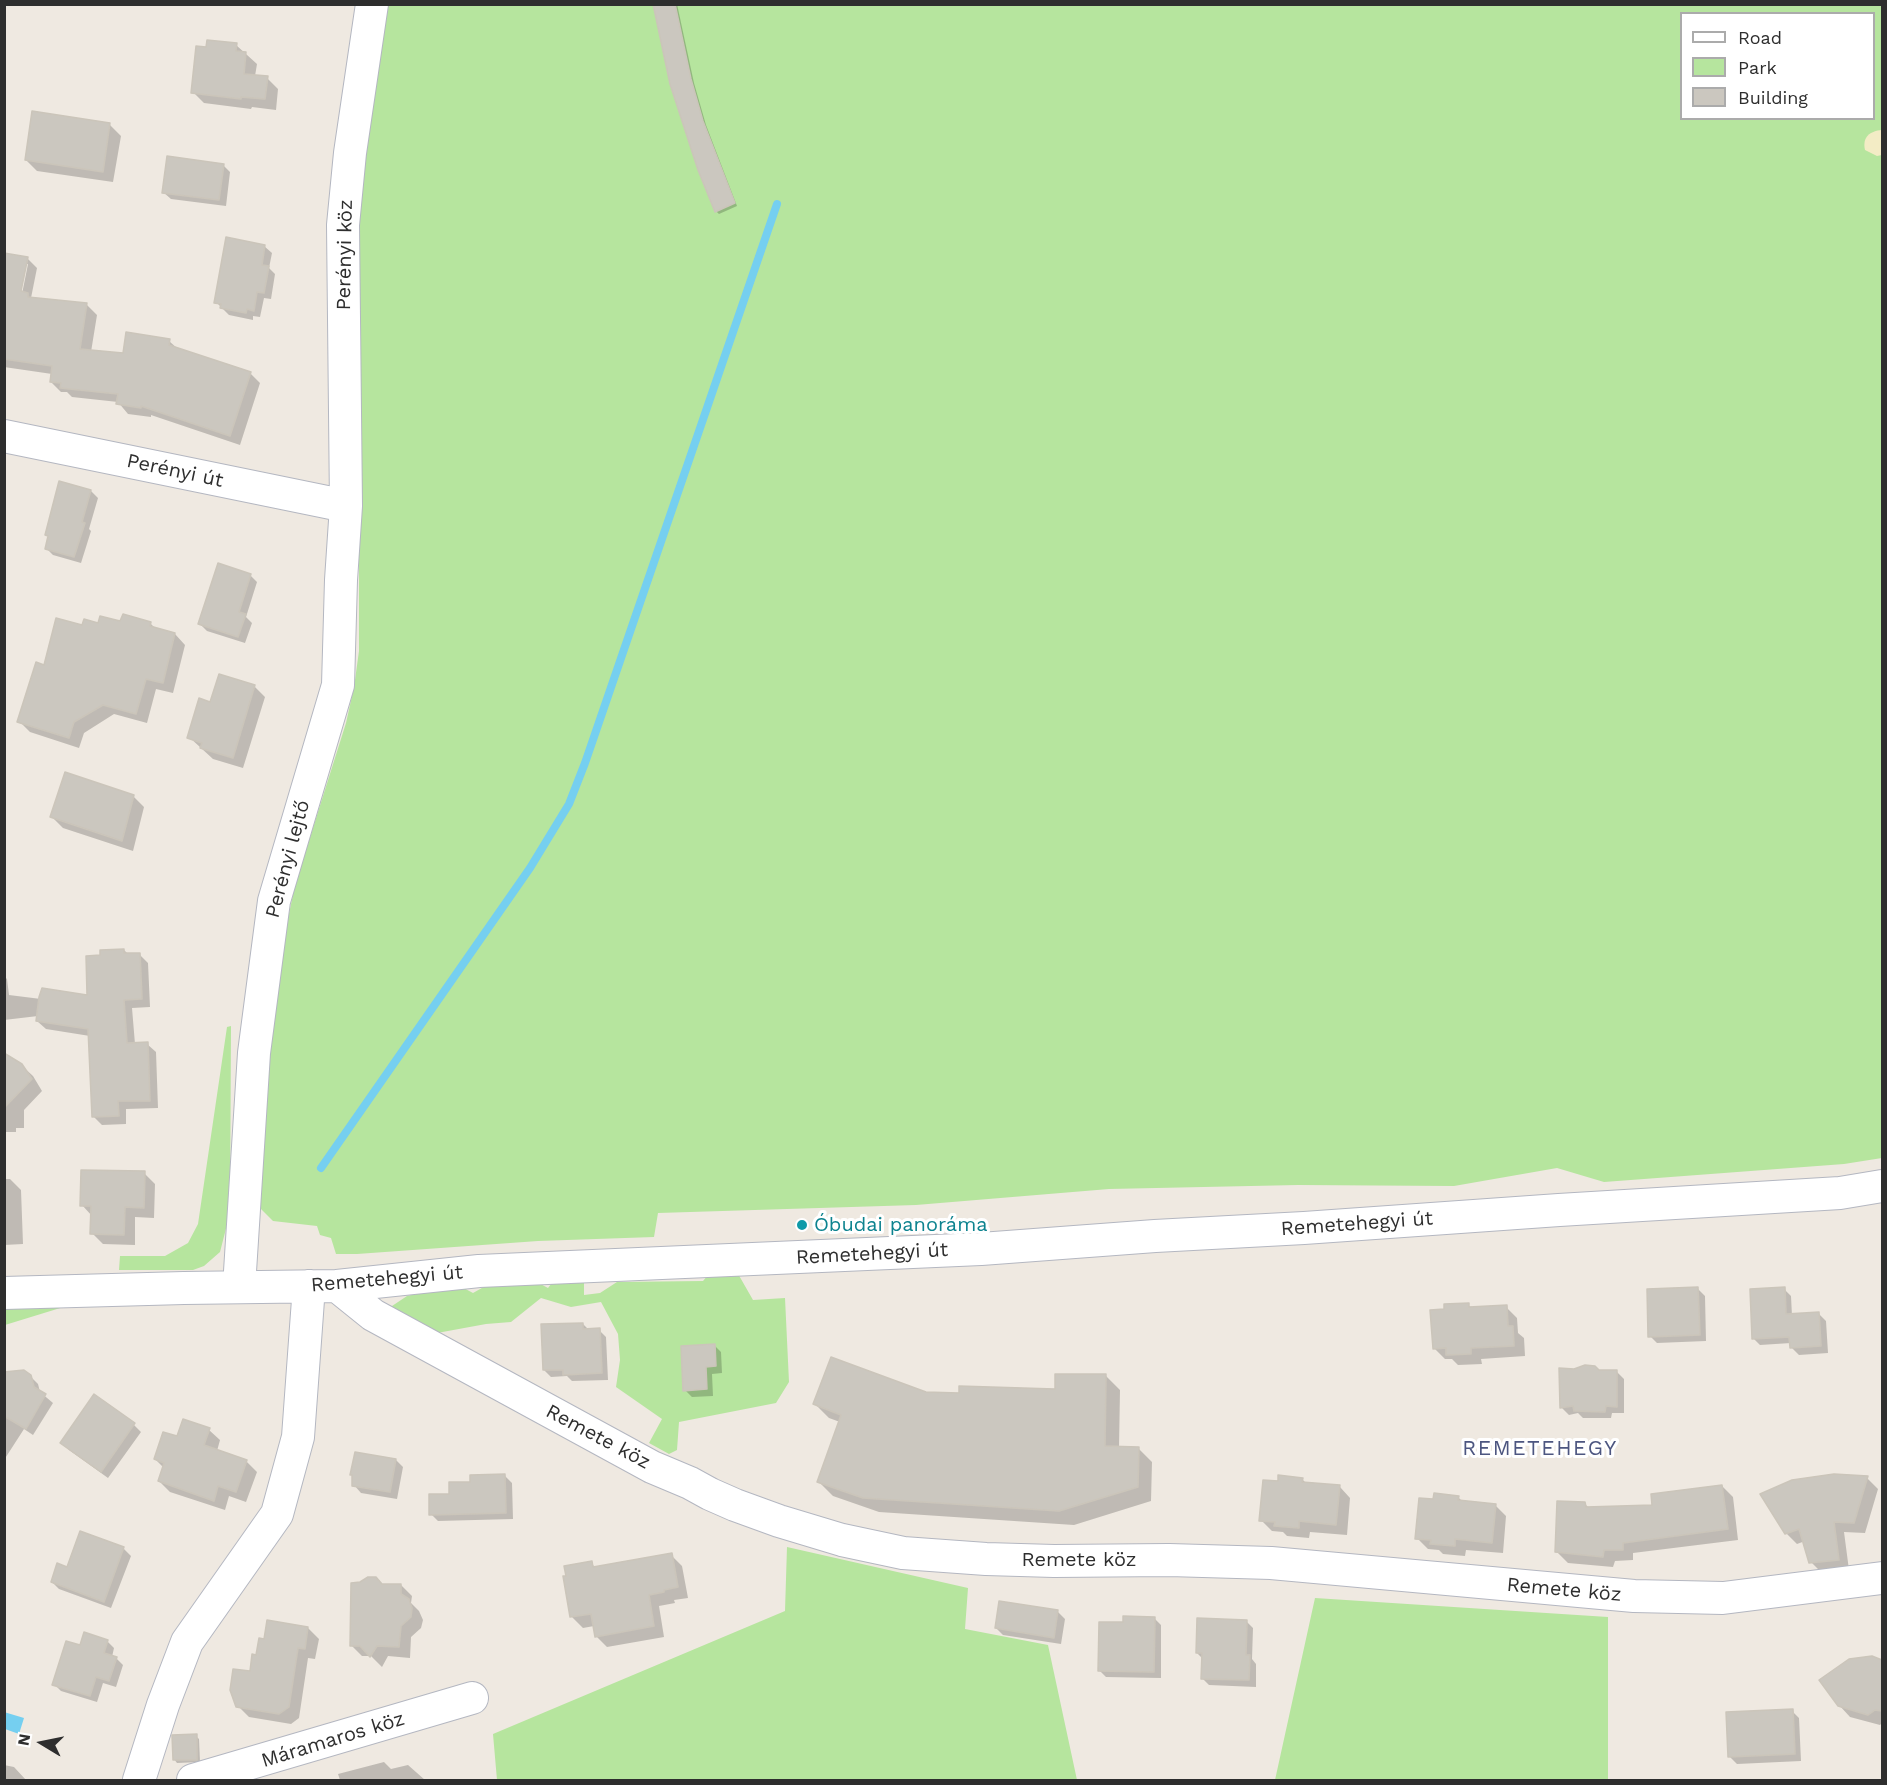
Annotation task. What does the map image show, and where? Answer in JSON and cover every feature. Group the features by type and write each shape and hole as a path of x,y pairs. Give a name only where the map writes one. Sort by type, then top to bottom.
{"street":[{"name":"Perényi köz","path":"346,506 342,225 372,4"},
{"name":"Perényi út","path":"4,436 346,506"},
{"name":"Perényi lejtő","path":"239,1287 254,1053 274,901 338,685 346,506"},
{"name":"Remetehegyi út","path":"4,1293 323,1286 479,1271 981,1249 1829,1194 1882,1186"},
{"name":"Remete köz","path":"323,1286 652,1467 710,1494 779,1521 842,1540 903,1552 1054,1561 1169,1560 1271,1563 1645,1596 1723,1598 1882,1578"},
{"path":"139,1780 163,1705 187,1642 277,1514 298,1437 323,1286"},
{"name":"Máramaros köz","path":"193,1780 472,1698"}],"green space":[{"path":"383,5 1882,5 1882,1158 1844,1164 1604,1182 1557,1168 1454,1186 1298,1185 1109,1189 916,1205 658,1213 654,1237 538,1241 336,1254 331,1238 320,1235 317,1226 273,1221 254,1202 277,971 295,885 346,723 354,687 359,651 354,217"},
{"path":"231,1026 230,1213 220,1252 204,1266 193,1270 119,1270 120,1256 165,1256 188,1243 198,1224 227,1027"},
{"path":"737,1272 753,1300 785,1298 789,1382 776,1403 679,1422 677,1450 669,1454 649,1443 662,1419 616,1387 620,1360 618,1334 601,1302 571,1307 541,1298 511,1322 437,1333 388,1313 392,1306 407,1296 458,1285 473,1293 489,1284 533,1280 548,1288 555,1279 584,1280 584,1295 600,1293 617,1282 703,1281 709,1274"},
{"path":"5,1305 70,1305 5,1325"},
{"path":"787,1547 968,1588 965,1629 1048,1645 1077,1780 497,1780 493,1734 785,1611"},
{"path":"1315,1598 1608,1617 1608,1780 1275,1780"}],"sand":[{"path":"1882,130 1882,155 1877,156 1865,150 1864,145 1871,133"}],"water":[{"path":"4,1712 24,1718 19,1734 5,1729"}],"building":[{"path":"653,4 675,4 691,79 703,121 735,203 715,212 698,170 670,84"},
{"path":"207,40 237,43 236,51 246,52 244,74 268,76 265,99 241,97 241,99 191,93 196,46 206,47"},
{"path":"32,111 110,123 103,172 25,160"},
{"path":"167,156 224,164 219,200 162,193"},
{"path":"226,237 265,245 262,265 269,266 264,293 257,292 254,311 247,309 246,313 220,308 221,304 214,303"},
{"path":"4,253 28,257 21,291 28,293 28,297 87,303 80,349 123,353 126,332 170,339 169,345 251,372 230,436 141,406 141,408 116,404 118,394 60,388 61,383 50,382 52,366 4,359"},
{"path":"59,481 91,490 82,522 85,523 74,557 45,549 48,536 45,535"},
{"path":"218,563 251,574 239,612 246,614 238,637 198,624"},
{"path":"123,614 151,622 150,626 175,633 163,683 146,679 136,714 103,705 74,722 69,738 17,722 36,662 44,665 56,618 82,625 84,619 98,623 100,616 120,621"},
{"path":"219,674 255,685 233,758 200,748 202,743 187,738 199,698 210,702"},
{"path":"65,772 134,795 122,841 50,817"},
{"path":"124,949 124,953 140,953 142,999 124,1000 127,1043 148,1042 150,1101 118,1101 119,1116 92,1117 88,1029 36,1021 39,997 42,988 87,995 86,956 100,955 100,950"},
{"path":"4,1053 22,1064 32,1079 4,1108"},
{"path":"81,1170 145,1171 144,1208 125,1207 124,1235 90,1234 91,1206 80,1206"},
{"path":"1698,1287 1700,1335 1648,1337 1647,1289"},
{"path":"1785,1287 1786,1314 1819,1312 1821,1346 1790,1348 1789,1337 1752,1339 1750,1289"},
{"path":"1469,1303 1469,1307 1507,1305 1508,1326 1513,1326 1514,1346 1471,1348 1471,1354 1446,1355 1446,1348 1433,1349 1430,1310 1444,1309 1444,1304"},
{"path":"583,1323 583,1329 600,1328 602,1373 563,1375 563,1370 543,1370 541,1324"},
{"path":"715,1344 716,1366 706,1367 707,1389 683,1391 681,1346"},
{"path":"831,1357 926,1392 959,1393 959,1386 1055,1389 1055,1374 1106,1374 1105,1446 1139,1447 1138,1487 1059,1511 863,1498 817,1482 841,1415 813,1404"},
{"path":"1585,1365 1595,1366 1599,1370 1617,1370 1617,1407 1606,1406 1605,1412 1574,1411 1573,1406 1560,1408 1559,1368 1574,1369"},
{"path":"24,1370 31,1375 34,1387 46,1394 26,1429 4,1416 4,1372"},
{"path":"94,1394 135,1423 101,1472 60,1443"},
{"path":"183,1419 210,1428 204,1445 247,1460 236,1492 218,1486 214,1501 158,1481 164,1463 154,1459 163,1432 177,1436"},
{"path":"355,1452 396,1459 390,1492 352,1486 352,1475 350,1475"},
{"path":"505,1474 506,1513 429,1515 429,1494 449,1494 449,1482 470,1482 470,1475"},
{"path":"1834,1474 1868,1476 1854,1523 1834,1522 1839,1560 1809,1563 1799,1529 1785,1534 1760,1494 1792,1480"},
{"path":"1278,1475 1303,1478 1302,1482 1340,1485 1336,1525 1299,1521 1299,1528 1274,1526 1275,1522 1259,1521 1263,1480 1278,1481"},
{"path":"1722,1485 1728,1529 1623,1543 1623,1550 1604,1550 1603,1557 1555,1552 1557,1501 1585,1502 1586,1507 1652,1505 1651,1494"},
{"path":"1434,1493 1459,1496 1458,1500 1496,1504 1492,1543 1455,1539 1455,1546 1430,1544 1431,1540 1415,1539 1419,1498 1433,1499"},
{"path":"80,1531 124,1547 104,1602 51,1582 57,1563 67,1567"},
{"path":"672,1553 678,1587 649,1595 654,1626 595,1637 591,1614 570,1617 563,1576 566,1576 564,1566 592,1561 593,1567"},
{"path":"368,1577 376,1577 382,1584 401,1584 401,1594 409,1599 412,1608 411,1617 401,1626 399,1647 377,1646 370,1657 360,1646 350,1646 351,1583 360,1582"},
{"path":"999,1601 1058,1610 1054,1638 995,1628"},
{"path":"1123,1616 1155,1617 1154,1672 1098,1671 1099,1622 1123,1622"},
{"path":"1197,1618 1247,1620 1246,1655 1250,1655 1249,1680 1201,1679 1202,1653 1196,1653"},
{"path":"267,1620 308,1627 305,1649 298,1648 289,1707 279,1714 236,1707 230,1690 233,1669 250,1671 252,1654 256,1655 259,1638 264,1639"},
{"path":"84,1632 108,1640 104,1653 117,1657 109,1681 96,1677 90,1696 52,1685 66,1641 80,1645"},
{"path":"1872,1656 1882,1660 1882,1711 1875,1710 1868,1715 1838,1706 1819,1680 1849,1659"},
{"path":"1793,1709 1795,1754 1728,1757 1726,1712"},
{"path":"197,1734 197,1760 173,1760 172,1735"}],"waterway":[{"path":"321,1168 530,868 569,804 777,204"}],"place":[{"name":"Óbudai panoráma","path":"802,1225"}],"district":[{"name":"REMETEHEGY","path":"1540,1449"}]}
